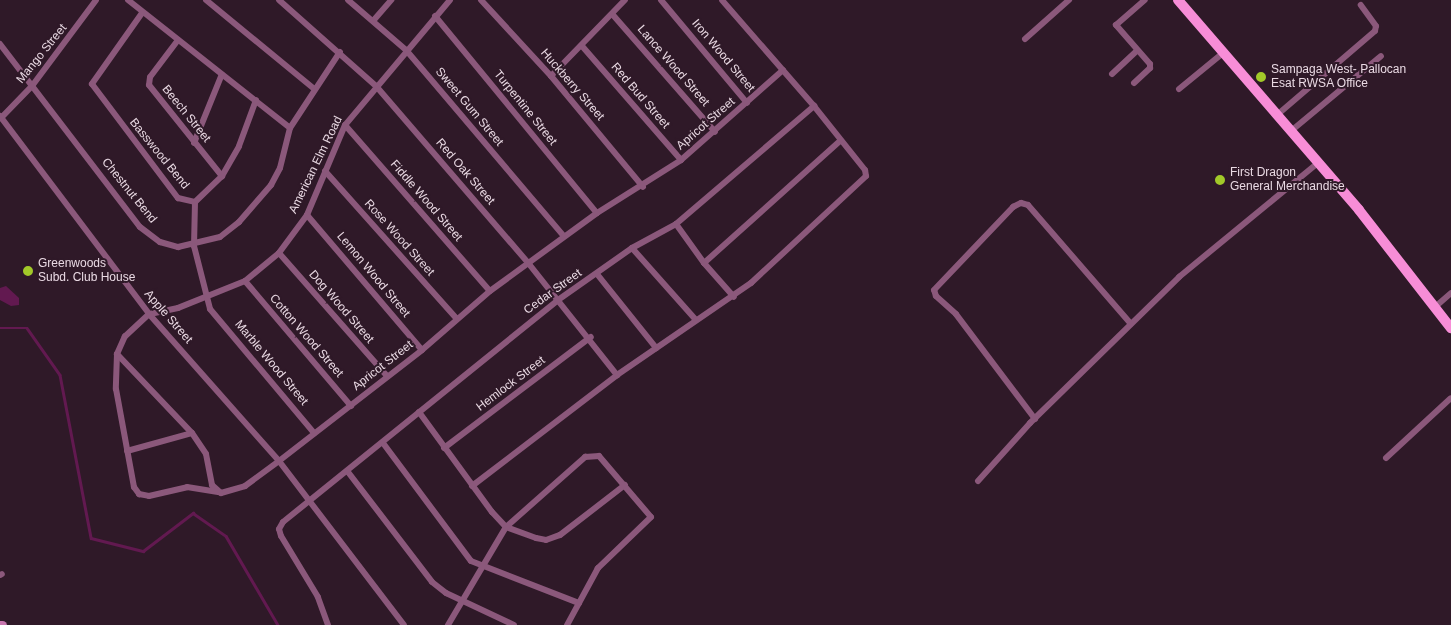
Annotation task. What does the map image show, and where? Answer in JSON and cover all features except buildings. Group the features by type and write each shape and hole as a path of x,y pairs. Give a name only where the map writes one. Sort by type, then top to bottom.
{"main road":[{"path":"1178,0 1386,244 1451,328"}],"street":[{"name":"Mango Street","path":"0,117 32,86 96,0"},
{"path":"128,0 142,14 290,128"},
{"path":"206,0 313,88"},
{"name":"Red Oak Street","path":"279,0 340,52 376,86 591,337 617,374"},
{"name":"Sweet Gum Street","path":"348,0 406,50 564,236"},
{"path":"373,21 391,0"},
{"name":"American Elm Road","path":"207,297 245,281 279,252 307,215 345,125 406,50 450,0"},
{"name":"Huckberry Street","path":"481,0 551,76 643,187"},
{"path":"551,76 613,15 625,0"},
{"name":"Iron Wood Street","path":"661,0 748,103"},
{"path":"472,486 617,374 694,320 734,297 866,176 865,170 814,106 722,0"},
{"path":"1024,39 1069,0"},
{"path":"1134,83 1150,66 1116,25 1145,0"},
{"path":"1277,115 1375,32 1376,26 1361,5"},
{"name":"Basswood Bend","path":"142,14 95,76 93,88 178,198 195,202 222,176 239,146 256,100"},
{"name":"Lance Wood Street","path":"613,15 715,132"},
{"name":"Turpentine Street","path":"435,16 597,213"},
{"name":"Beech Street","path":"178,40 150,78 149,85 222,176"},
{"name":"Chestnut Bend","path":"0,44 140,227 160,242 178,248 194,246 220,237 239,222 271,185 280,168 290,128 313,88 340,52"},
{"name":"Red Bud Street","path":"582,46 681,160"},
{"path":"1112,74 1138,51"},
{"path":"1179,89 1223,53"},
{"path":"1291,131 1380,56"},
{"name":"Apricot Street","path":"221,492 245,486 422,350 490,291 597,213 643,187 681,160 748,103 783,70"},
{"path":"194,143 222,74"},
{"name":"Cedar Street","path":"328,625 318,597 279,529 419,412 558,300 632,248 676,224 814,106"},
{"name":"Apple Street","path":"0,117 149,314 279,461 404,625"},
{"name":"Fiddle Wood Street","path":"345,125 490,291"},
{"path":"704,263 840,141"},
{"path":"978,481 1035,419 1179,277 1318,163"},
{"name":"Rose Wood Street","path":"325,171 457,319"},
{"path":"195,202 194,246 207,297 149,314 130,331 117,354 116,389 134,487 139,494 149,496 187,487 221,492"},
{"path":"1035,419 956,314 936,296 934,290 1013,207 1021,203 1028,205 1131,324"},
{"name":"Lemon Wood Street","path":"307,215 422,350"},
{"path":"676,224 704,263 734,297"},
{"path":"632,248 694,320"},
{"name":"Dog Wood Street","path":"279,252 386,376"},
{"path":"596,274 656,348"},
{"name":"Cotton Wood Street","path":"245,281 351,406"},
{"path":"1435,307 1451,293"},
{"name":"Marble Wood Street","path":"207,297 210,309 314,433"},
{"name":"Hemlock Street","path":"444,448 591,337"},
{"path":"117,354 192,432 206,454 212,484 221,492"},
{"path":"1386,458 1451,398"},
{"path":"419,412 472,486 506,527 546,540 560,536 625,485"},
{"path":"127,450 192,432"},
{"path":"382,443 471,561 579,602"},
{"path":"448,625 506,527 585,457 599,456 650,516 598,568 567,625"},
{"path":"348,472 432,582 462,601 514,625"}],"shaded area":[{"path":"6,286 19,298 19,305 11,306 0,300 0,288"}],"waterway":[{"path":"0,328 27,328 60,375 91,538 143,551 193,513 226,536 278,625"}],"place":[{"name":"Sampaga West- Pallocan Esat RWSA Office","path":"1261,77"},
{"name":"First Dragon General Merchandise","path":"1220,180"},
{"name":"Greenwoods Subd. Club House","path":"28,271"}]}
